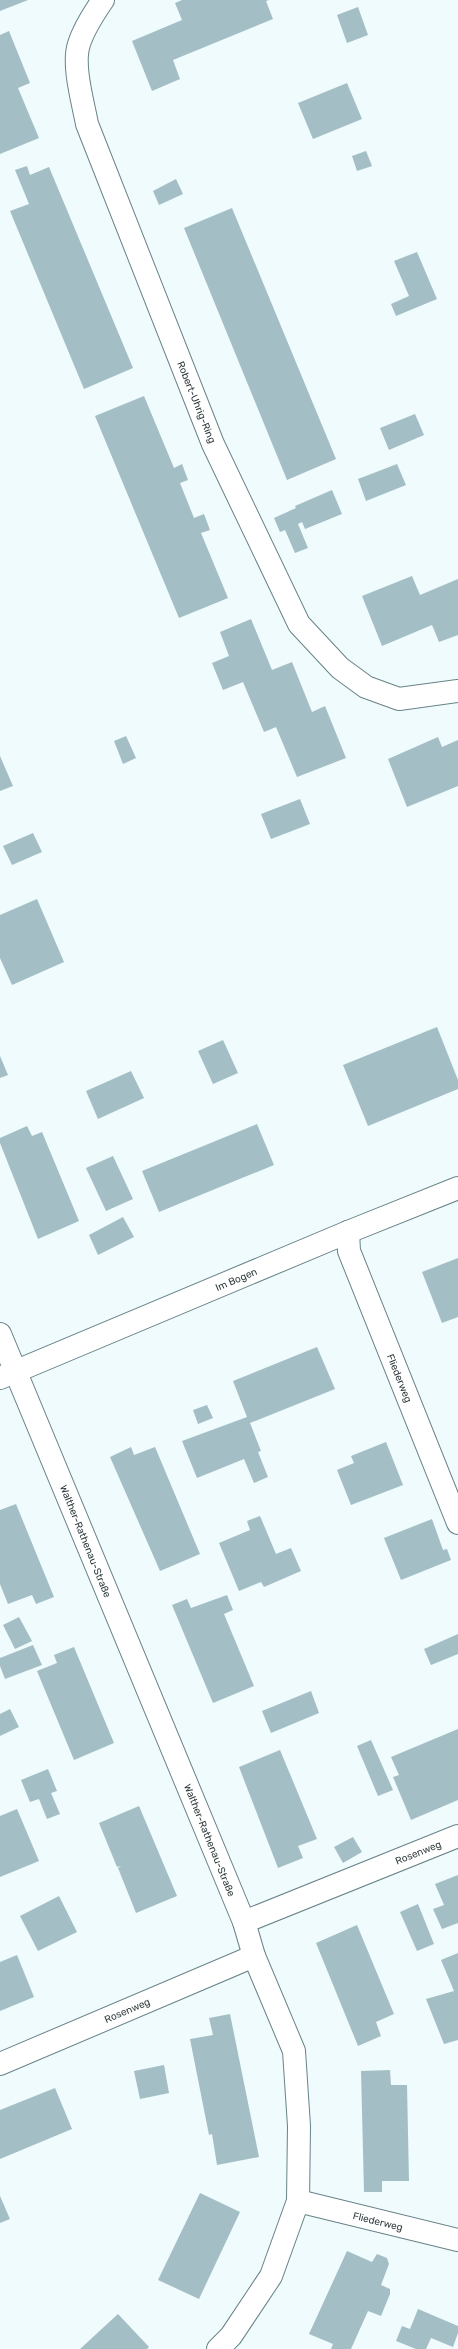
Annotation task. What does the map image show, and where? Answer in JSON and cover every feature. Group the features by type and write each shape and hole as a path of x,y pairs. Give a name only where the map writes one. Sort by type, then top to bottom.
{"street":[{"name":"Robert-Uhrig-Ring","path":"103,0 91,17 78,45 78,78 88,124 213,444 299,624 340,668 366,687 399,699 458,691"},
{"name":"Im Bogen","path":"8,1375 348,1232 458,1188"},
{"name":"Fliederweg","path":"348,1232 349,1251 458,1523"},
{"name":"Walther-Rathenau-Straße","path":"0,1334 8,1375 244,1922 254,1956 294,2051 299,2126 298,2201 271,2276 231,2336 218,2349"},
{"name":"Rosenweg","path":"244,1922 458,1836"},
{"name":"Rosenweg","path":"0,2064 254,1956"},
{"name":"Fliederweg","path":"298,2201 458,2240"}],"building":[{"path":"0,0 28,0 0,11"},
{"path":"182,0 269,0 266,1 273,19 173,60 180,79 152,91 132,41 182,20 175,3"},
{"path":"358,7 368,35 347,43 337,15"},
{"path":"9,31 30,83 18,88 39,138 0,154 0,35"},
{"path":"347,83 362,119 313,139 298,103"},
{"path":"366,151 372,166 357,171 352,156"},
{"path":"27,166 30,175 49,167 133,368 84,389 10,211 29,204 15,170"},
{"path":"176,179 183,194 159,205 153,191"},
{"path":"232,208 336,459 287,480 184,228"},
{"path":"417,252 437,299 396,316 391,304 409,296 394,261"},
{"path":"144,396 174,468 182,464 188,480 180,483 194,518 204,514 210,530 201,533 228,598 179,618 95,416"},
{"path":"415,414 424,435 389,450 380,428"},
{"path":"397,464 406,485 366,501 358,479"},
{"path":"332,490 342,514 305,529 302,522 298,524 308,548 295,553 285,530 280,532 274,518 296,508 295,506"},
{"path":"412,576 420,595 458,579 458,635 439,642 432,625 382,646 362,596"},
{"path":"251,619 272,670 292,662 312,712 325,706 346,758 297,777 276,727 264,732 243,682 223,690 212,663 229,656 220,632"},
{"path":"126,736 136,758 123,764 114,741"},
{"path":"438,737 442,747 458,740 458,786 407,807 388,759"},
{"path":"0,756 13,786 0,791"},
{"path":"300,799 310,824 271,839 261,814"},
{"path":"33,833 42,852 12,865 3,846"},
{"path":"37,899 64,962 12,985 0,958 0,915"},
{"path":"437,1027 458,1080 458,1089 368,1126 343,1065"},
{"path":"223,1040 238,1073 213,1084 198,1051"},
{"path":"0,1056 8,1075 0,1078"},
{"path":"131,1071 144,1098 98,1119 86,1091"},
{"path":"257,1124 274,1165 159,1212 142,1171"},
{"path":"27,1126 32,1136 42,1132 79,1221 38,1239 0,1143 0,1138"},
{"path":"113,1156 133,1199 106,1211 86,1168"},
{"path":"123,1217 134,1237 98,1255 89,1235"},
{"path":"458,1258 458,1317 442,1323 422,1272"},
{"path":"317,1347 335,1389 250,1423 261,1451 258,1452 268,1477 254,1483 244,1459 197,1478 182,1441 247,1417 233,1381"},
{"path":"207,1405 213,1418 198,1424 193,1410"},
{"path":"386,1442 403,1485 351,1505 337,1470 354,1463 351,1456"},
{"path":"131,1447 134,1455 155,1447 200,1554 160,1571 110,1457"},
{"path":"16,1504 54,1597 36,1604 32,1595 8,1604 0,1584 0,1510"},
{"path":"260,1516 276,1554 291,1548 301,1571 264,1587 261,1582 239,1591 219,1543 250,1530 247,1521"},
{"path":"432,1519 443,1550 447,1549 451,1560 401,1580 384,1538"},
{"path":"227,1595 233,1610 224,1614 254,1686 213,1703 172,1605 187,1599 191,1608"},
{"path":"19,1617 32,1641 15,1649 3,1625"},
{"path":"458,1634 458,1654 431,1665 424,1649"},
{"path":"33,1645 42,1665 5,1679 0,1666 0,1658"},
{"path":"74,1647 114,1743 74,1760 37,1671 57,1663 54,1655"},
{"path":"311,1691 319,1713 271,1733 262,1711"},
{"path":"10,1709 19,1727 0,1736 0,1714"},
{"path":"458,1729 458,1800 411,1820 393,1777 399,1775 391,1757"},
{"path":"371,1740 393,1790 378,1796 357,1746"},
{"path":"280,1750 317,1839 298,1846 303,1858 278,1868 239,1767"},
{"path":"48,1769 57,1791 51,1793 60,1814 47,1819 39,1799 30,1802 21,1780"},
{"path":"139,1806 177,1896 136,1913 118,1868 121,1866 117,1867 99,1823"},
{"path":"17,1809 39,1861 0,1877 0,1816"},
{"path":"353,1837 362,1852 343,1863 334,1847"},
{"path":"458,1875 458,1923 442,1929 433,1909 444,1905 435,1884"},
{"path":"59,1896 77,1932 38,1951 20,1916"},
{"path":"418,1904 434,1944 417,1951 400,1912"},
{"path":"357,1925 394,2014 376,2022 381,2036 358,2046 316,1943"},
{"path":"458,1953 458,2040 444,2044 426,1999 454,1991 441,1960"},
{"path":"17,1955 34,1997 0,2011 0,1962"},
{"path":"230,2014 259,2157 217,2165 212,2134 209,2135 190,2039 213,2035 209,2018"},
{"path":"164,2065 169,2093 140,2099 134,2071"},
{"path":"390,2070 391,2085 407,2085 409,2181 382,2181 382,2192 364,2192 361,2071"},
{"path":"55,2088 72,2129 0,2159 0,2110"},
{"path":"200,2193 240,2212 199,2299 158,2280"},
{"path":"0,2196 10,2219 0,2223"},
{"path":"347,2251 372,2262 377,2254 387,2258 389,2264 381,2285 390,2289 390,2294 381,2316 368,2311 351,2349 331,2349 333,2344 309,2334"},
{"path":"418,2309 458,2326 458,2333 453,2347 431,2338 426,2349 416,2349 396,2341 402,2326 410,2329"},
{"path":"118,2314 149,2347 147,2349 80,2349"}]}
